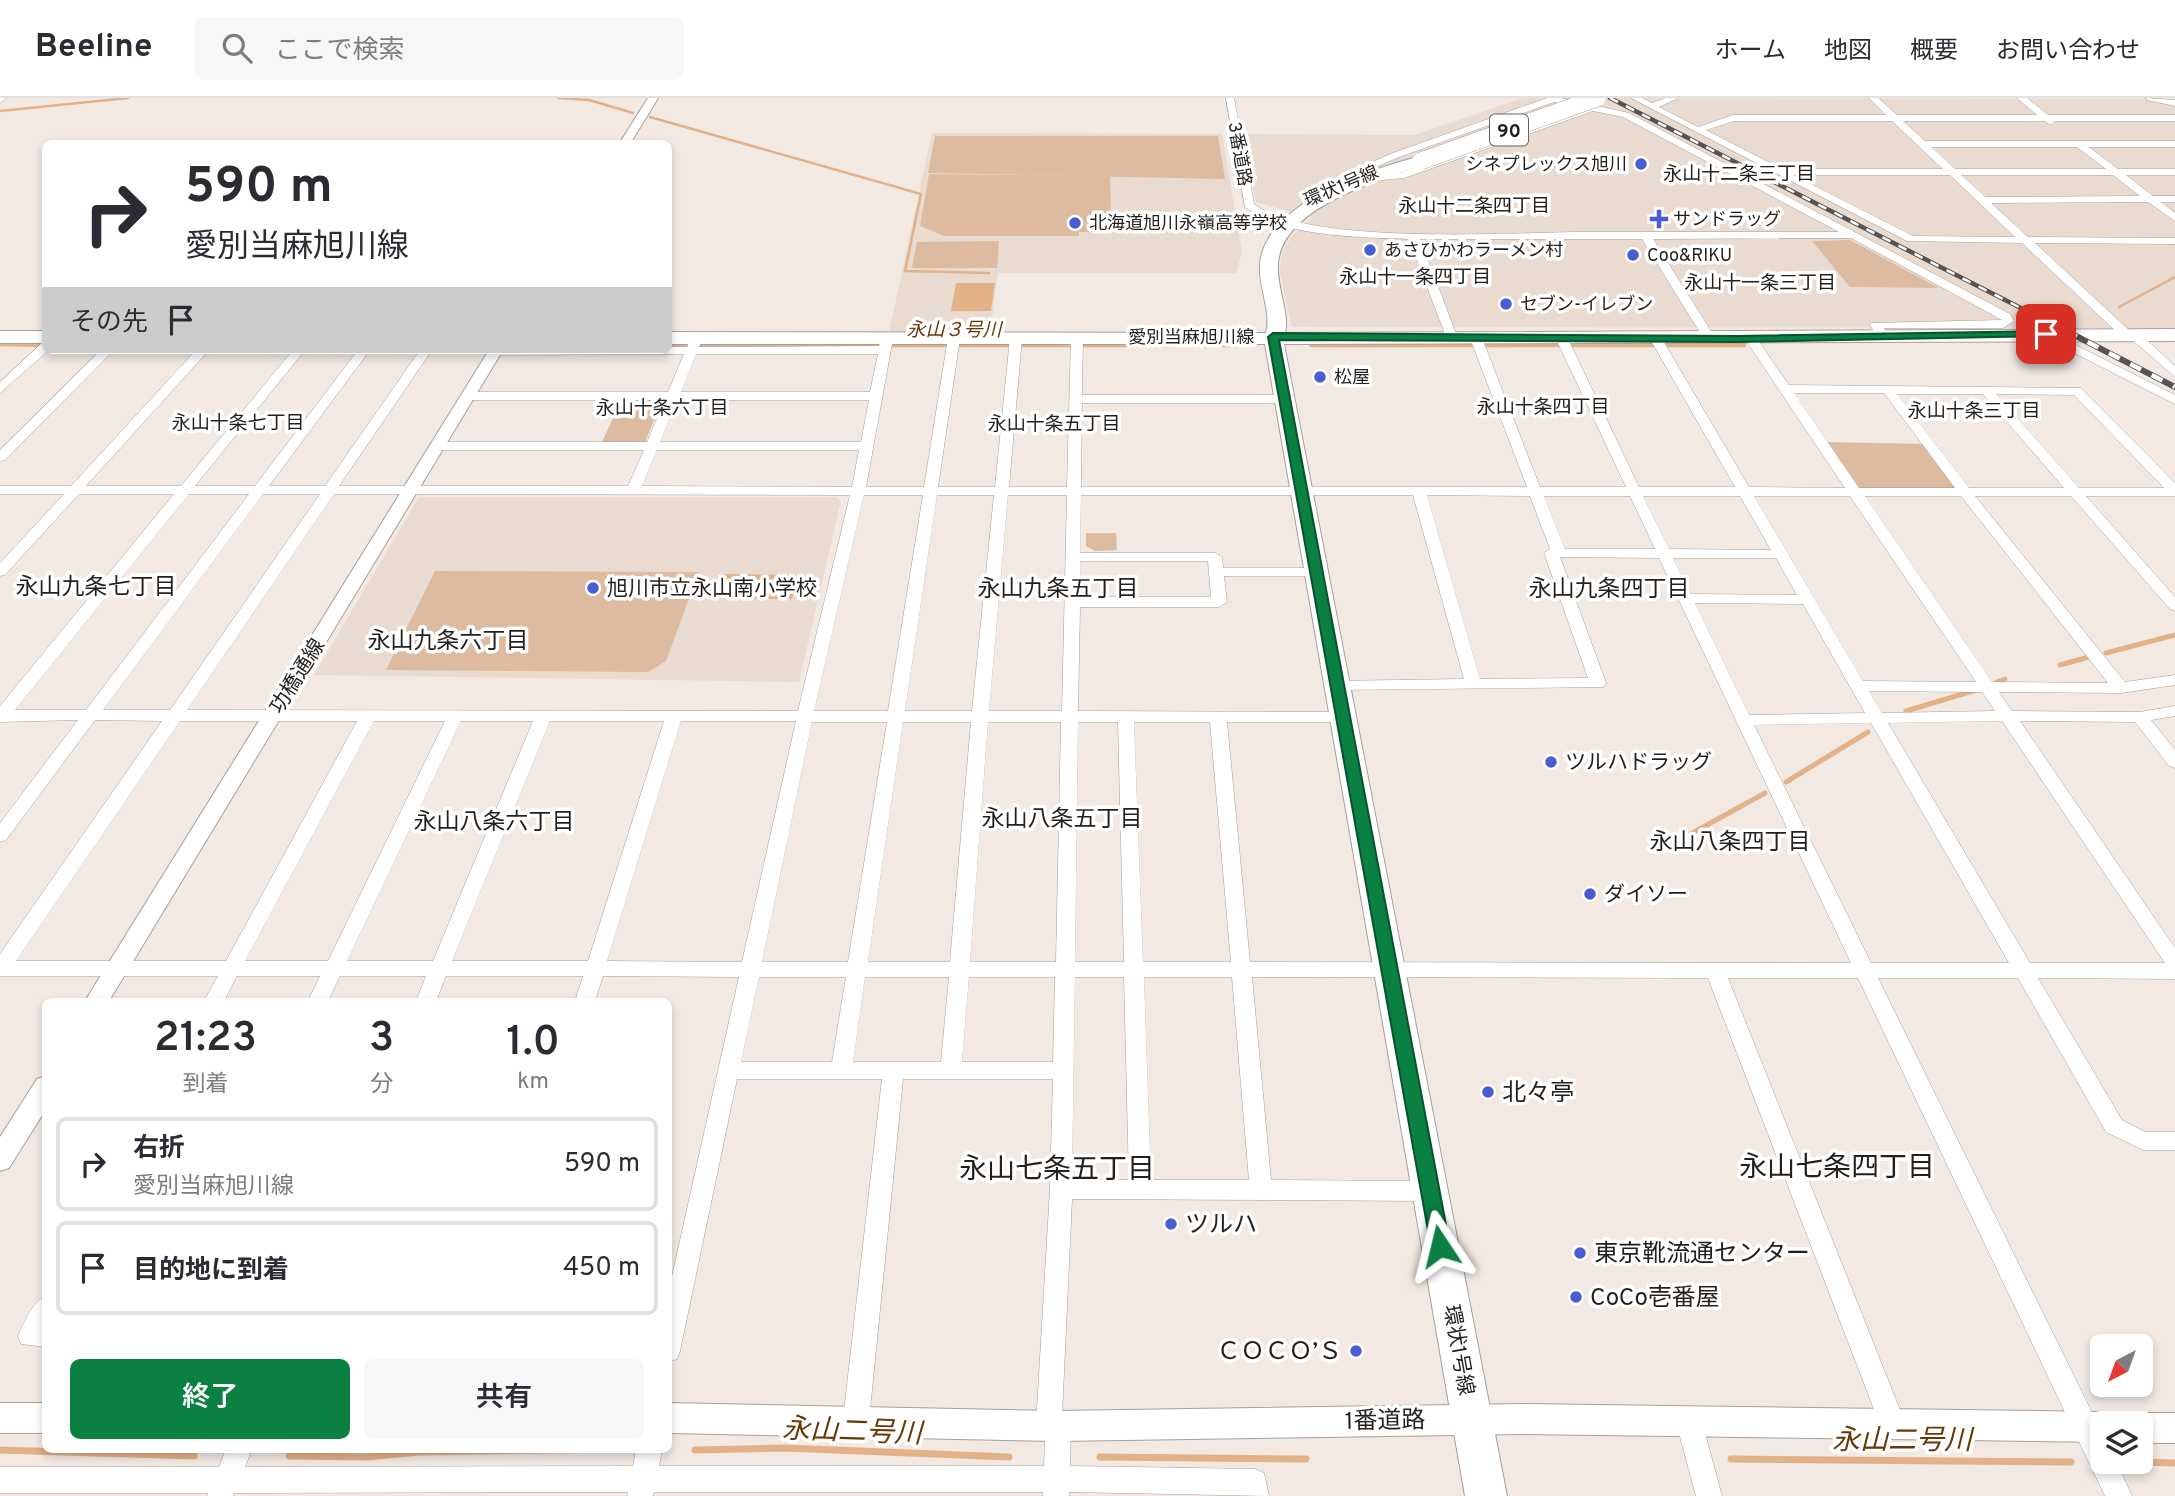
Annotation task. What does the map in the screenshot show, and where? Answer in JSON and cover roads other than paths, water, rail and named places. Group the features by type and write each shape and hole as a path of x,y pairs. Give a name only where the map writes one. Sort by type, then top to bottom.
{"main road":[{"name":"90","path":"1415,159 1578,98"},
{"name":"90","path":"1415,159 1593,103"},
{"name":"環状1号線","path":"1415,159 1367,177 1284,221 1270,259 1277,330 1273,337 1486,1496"},
{"name":"愛別当麻旭川線","path":"672,339 694,344 885,345 1273,337 1452,339 1478,343 1659,343 1710,339 2046,334 2175,335"},
{"path":"0,337 42,344"}],"street":[{"path":"627,140 653,98"},
{"name":"3番道路","path":"1230,98 1250,205 1256,212 1284,221"},
{"path":"1635,98 1912,239 2027,242 2175,241"},
{"path":"1652,106 1674,98"},
{"path":"1873,98 2027,242 2175,373"},
{"path":"2021,98 2058,127"},
{"path":"2150,98 2175,103"},
{"path":"1593,103 1401,176 1367,177 1373,165 1396,155 1553,99 1593,103 1626,115 2006,316 2008,321 2003,324 1875,326 1884,338"},
{"path":"1699,130 1733,118 2175,118"},
{"path":"2069,136 2175,218"},
{"path":"1922,144 2175,144"},
{"path":"1781,172 2175,172"},
{"path":"1982,200 2175,199"},
{"path":"1284,221 1353,233 1413,236 1854,235"},
{"path":"1645,235 1710,339"},
{"path":"1413,236 1452,339"},
{"path":"2046,334 2175,400"},
{"path":"1751,339 2175,962"},
{"path":"841,1071 953,343"},
{"path":"951,1071 1015,343"},
{"path":"1056,1487 1054,1426 1077,343"},
{"path":"1478,343 1559,553"},
{"path":"1565,343 1864,972 2090,1421"},
{"path":"1659,343 2114,1126 2143,1141 2175,1141"},
{"path":"634,489 694,344 672,345"},
{"path":"672,1332 805,716 858,491 885,345"},
{"path":"0,389 42,347"},
{"path":"0,457 103,354"},
{"path":"0,572 199,354"},
{"path":"1,716 296,354"},
{"path":"0,836 361,354"},
{"path":"0,968 423,354"},
{"name":"功橋通線","path":"99,998 494,354"},
{"path":"1785,389 2077,391 2175,491"},
{"path":"1887,389 1965,493 2122,688"},
{"path":"1985,389 2175,607"},
{"path":"469,396 876,396"},
{"path":"1076,399 1285,399"},
{"path":"437,446 865,446"},
{"path":"0,490 2175,491"},
{"path":"1419,492 1473,682"},
{"path":"1337,685 1598,683 1551,553 1782,554"},
{"path":"1072,556 1214,557 1219,602 1072,602"},
{"path":"1216,572 1316,572"},
{"path":"1684,598 1808,600"},
{"path":"1858,686 2122,688 2175,680"},
{"path":"1743,720 2140,717 2175,711"},
{"path":"1,716 178,713 543,717 1342,717"},
{"path":"216,998 368,716"},
{"path":"319,998 455,716"},
{"path":"1126,716 1140,1190"},
{"path":"427,998 543,717"},
{"path":"586,998 674,717"},
{"path":"1218,717 1261,1189"},
{"path":"2140,717 2175,762"},
{"path":"0,968 2175,971"},
{"path":"1715,971 1893,1425"},
{"path":"728,1071 1063,1070"},
{"path":"856,1420 893,1071"},
{"path":"0,1160 42,1092"},
{"path":"1061,1189 1430,1191"},
{"path":"42,1314 30,1336 42,1336"},
{"path":"0,1418 42,1418"},
{"name":"1番道路","path":"672,1418 1054,1426 1472,1419 2090,1427"},
{"path":"1689,1422 1709,1496"},
{"path":"2153,1428 2175,1428"},
{"path":"223,1488 237,1453"},
{"path":"642,1488 648,1453"},
{"path":"2111,1474 2119,1496"},
{"path":"0,1480 83,1488 507,1489 1056,1487 1255,1482 1256,1496"}],"waterway":[{"path":"0,111 128,98"},
{"path":"558,98 589,100 633,113"},
{"path":"650,117 921,194 905,271 989,273"},
{"name":"永山３号川","path":"2119,307 2175,277"},
{"name":"永山３号川","path":"0,344 42,345"},
{"name":"永山３号川","path":"672,345 1239,345"},
{"name":"永山３号川","path":"1311,345 1744,345"},
{"path":"2106,653 2175,635"},
{"path":"2060,665 2089,657"},
{"path":"1997,682 2005,679"},
{"path":"1906,711 1976,690"},
{"path":"1786,782 1868,732"},
{"path":"1676,842 1765,793"},
{"name":"永山二号川","path":"695,1450 785,1448 1009,1457"},
{"name":"永山二号川","path":"0,1450 42,1451"},
{"name":"永山二号川","path":"97,1453 194,1456"},
{"name":"永山二号川","path":"289,1456 368,1457 408,1453"},
{"name":"永山二号川","path":"1100,1457 1306,1459"},
{"name":"永山二号川","path":"1731,1459 2071,1462"},
{"name":"永山二号川","path":"2153,1462 2175,1463"}],"railway":[{"path":"1610,98 2048,322"},
{"path":"2045,320 2175,387"}],"place":[{"name":"シネプレックス旭川","path":"1641,164"},
{"name":"サンドラッグ","path":"1659,219"},
{"name":"北海道旭川永嶺高等学校","path":"1075,223"},
{"name":"あさひかわラーメン村","path":"1370,250"},
{"name":"Coo&RIKU","path":"1633,255"},
{"name":"セブン-イレブン","path":"1506,304"},
{"name":"松屋","path":"1320,377"},
{"name":"旭川市立永山南小学校","path":"593,588"},
{"name":"ツルハドラッグ","path":"1551,762"},
{"name":"ダイソー","path":"1590,894"},
{"name":"北々亭","path":"1488,1092"},
{"name":"ツルハ","path":"1171,1224"},
{"name":"東京靴流通センター","path":"1580,1253"},
{"name":"CoCo壱番屋","path":"1576,1297"},
{"name":"ＣＯＣＯ’Ｓ","path":"1356,1351"}],"district":[{"name":"永山十二条三丁目","path":"1739,173"},
{"name":"永山十二条四丁目","path":"1474,205"},
{"name":"永山十一条四丁目","path":"1415,276"},
{"name":"永山十一条三丁目","path":"1760,282"},
{"name":"永山十条四丁目","path":"1543,406"},
{"name":"永山十条六丁目","path":"662,407"},
{"name":"永山十条三丁目","path":"1974,410"},
{"name":"永山十条七丁目","path":"238,422"},
{"name":"永山十条五丁目","path":"1054,423"},
{"name":"永山九条七丁目","path":"96,586"},
{"name":"永山九条五丁目","path":"1058,588"},
{"name":"永山九条四丁目","path":"1609,588"},
{"name":"永山九条六丁目","path":"448,640"},
{"name":"永山八条五丁目","path":"1062,818"},
{"name":"永山八条六丁目","path":"494,821"},
{"name":"永山八条四丁目","path":"1730,841"},
{"name":"永山七条四丁目","path":"1837,1166"},
{"name":"永山七条五丁目","path":"1057,1168"}]}
